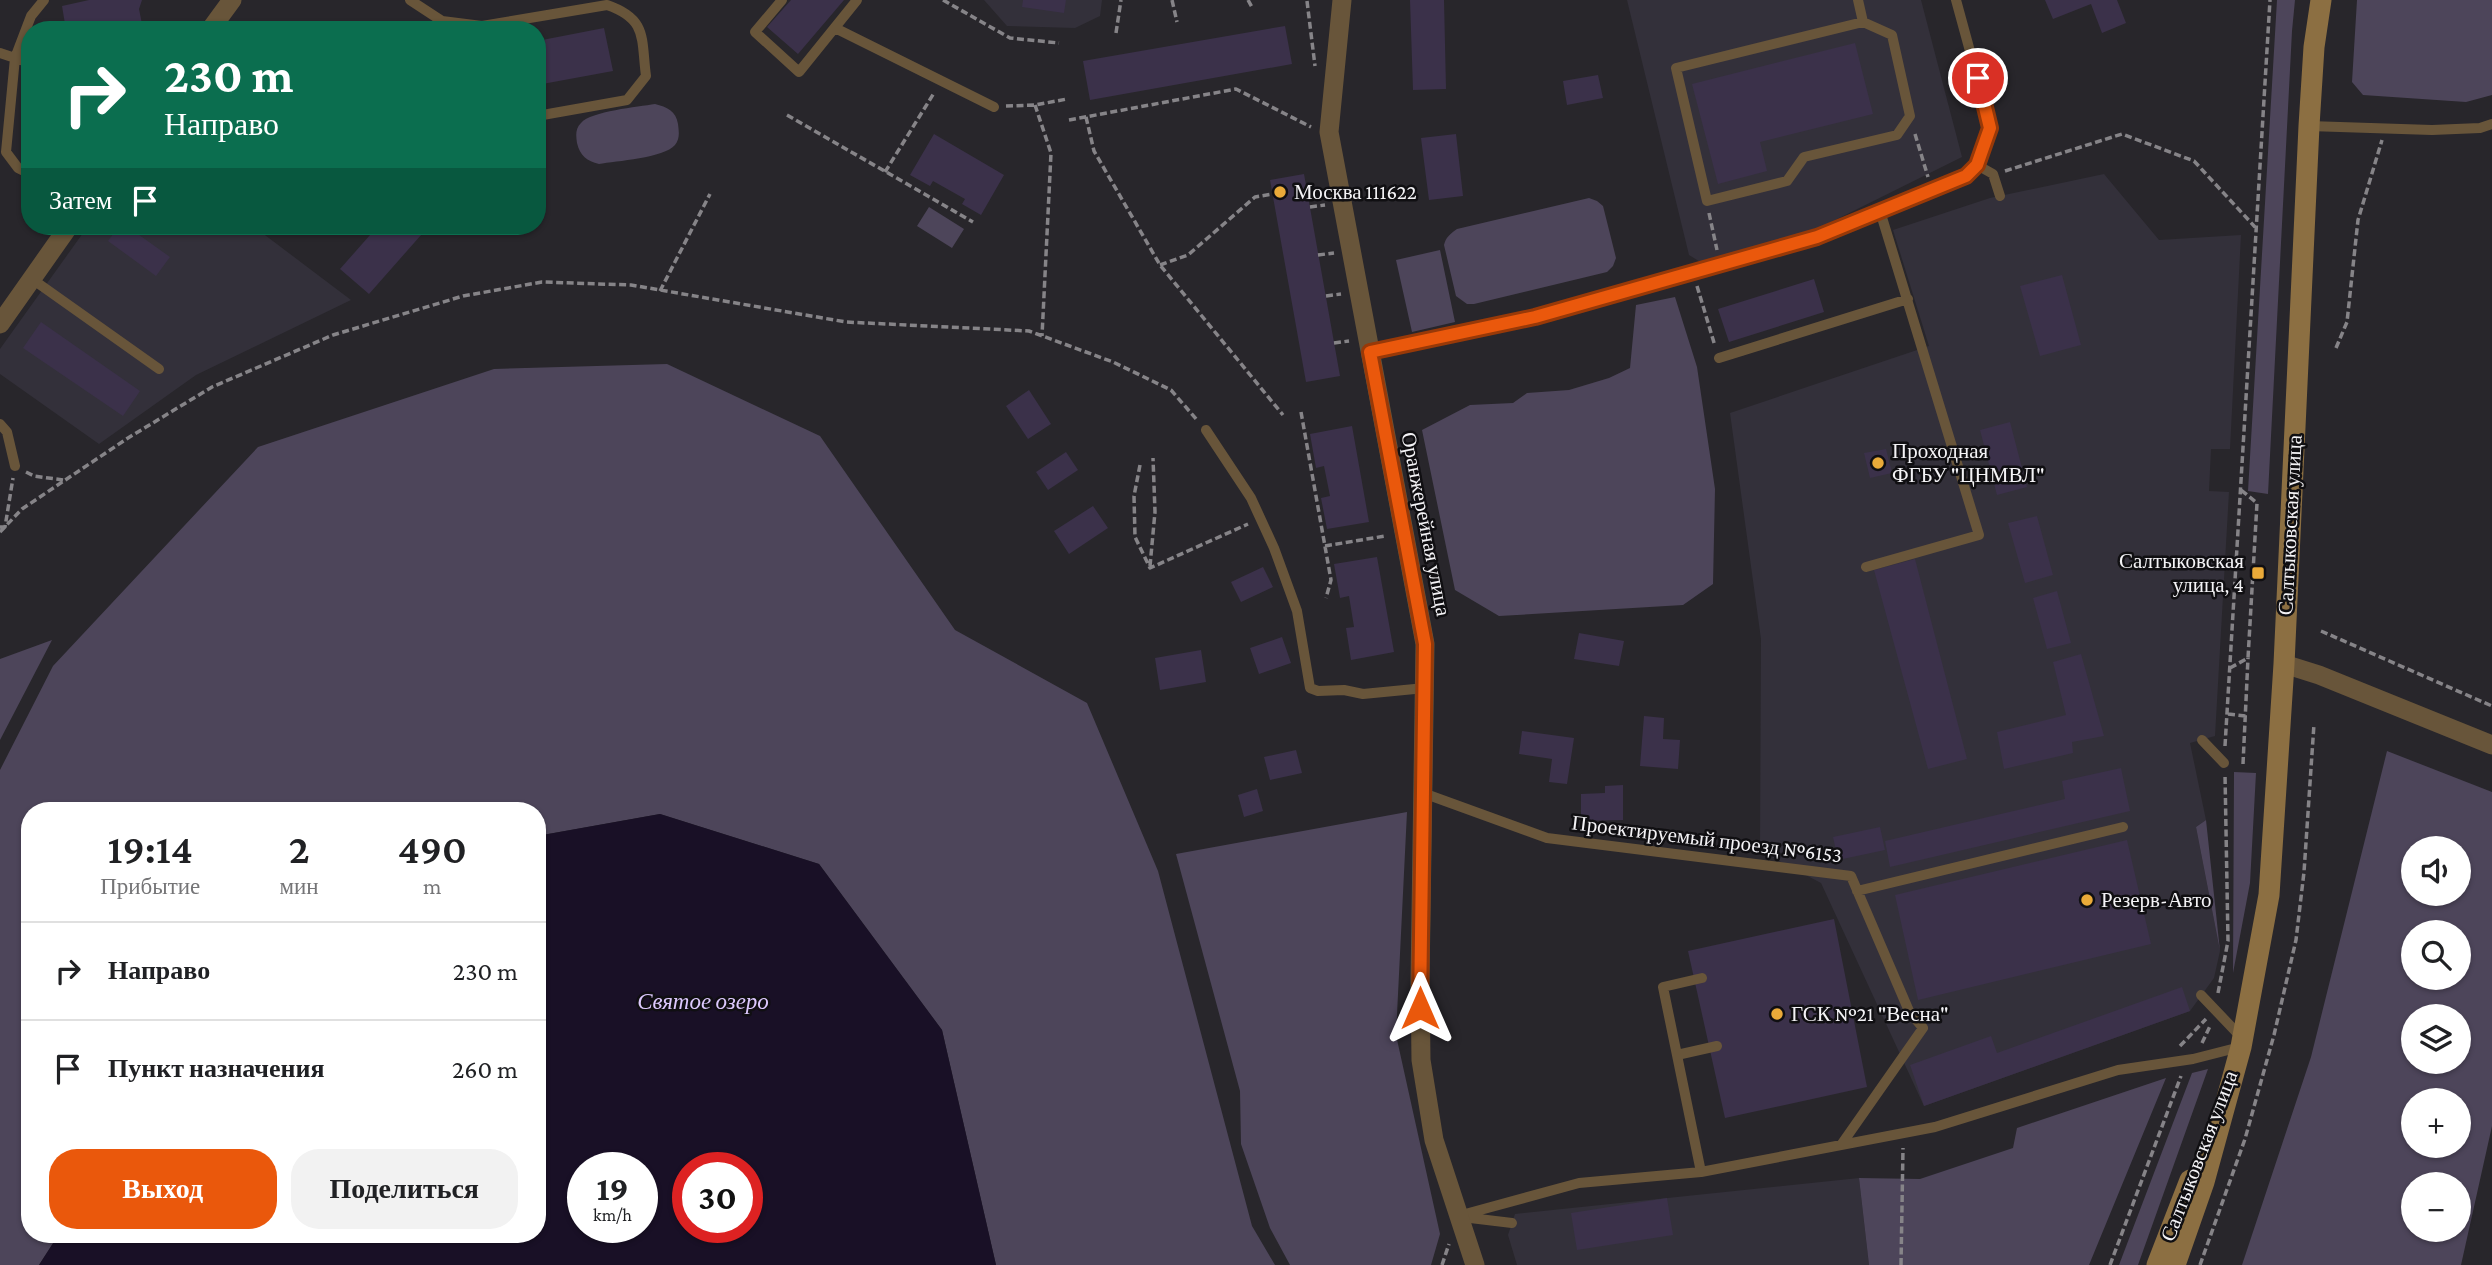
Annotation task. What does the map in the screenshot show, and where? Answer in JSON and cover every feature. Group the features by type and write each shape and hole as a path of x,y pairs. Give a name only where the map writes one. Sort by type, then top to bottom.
{"main road":[{"name":"Салтыковская улица","path":"2175,1265 2204,1182 2241,1043 2269,895 2284,664 2309,126 2320,0"},
{"name":"Салтыковская улица","path":"2157,1265 2241,1043"}],"street":[{"path":"217,21 232,0"},
{"name":"Оранжерейная улица","path":"1342,0 1329,132 1425,644 1421,1060 1434,1140 1475,1265"},
{"path":"0,324 63,235"},
{"path":"2284,664 2319,675 2492,745"}],"lane":[{"path":"29,21 44,0"},
{"path":"410,0 442,21"},
{"path":"782,0 755,32 799,72 857,0"},
{"path":"1858,0 1863,22"},
{"path":"1370,352 1535,317 1817,237 1966,176 1977,165 1990,128 1956,0"},
{"path":"521,21 607,5 625,11 639,24 646,76 627,100 546,114"},
{"path":"1863,22 1892,35 1910,115 1897,135 1804,157 1787,181 1707,201 1676,68 1863,22"},
{"path":"835,28 994,107"},
{"path":"21,42 15,58 6,152 21,170"},
{"path":"0,52 21,60"},
{"path":"2309,126 2432,130 2480,128 2492,124"},
{"path":"1977,165 1993,174 2000,196"},
{"path":"1866,567 1979,536 1880,211"},
{"path":"32,279 159,369"},
{"path":"1719,358 1908,299"},
{"path":"0,424 7,432 15,466"},
{"path":"1206,430 1251,498 1274,548 1297,611 1310,688 1363,694 1425,688"},
{"path":"2202,740 2224,763"},
{"name":"Проектируемый проезд №6153","path":"1422,793 1547,838 1851,876 1909,1011 1923,1028 1841,1145"},
{"path":"1857,891 2123,827"},
{"path":"1701,1172 1662,987 1702,978"},
{"path":"1458,1216 1579,1183 1701,1172 1935,1127 2118,1070 2193,1059 2241,1043 2201,996"},
{"path":"1677,1055 1717,1046"},
{"path":"1458,1216 1512,1223"}],"path":[{"path":"943,0 1010,38 1059,43"},
{"path":"1116,33 1121,0"},
{"path":"1172,0 1177,22"},
{"path":"2110,1265 2178,1080 2210,1028 2228,941 2224,763 2270,0"},
{"path":"1307,1 1316,74"},
{"path":"885,172 942,81"},
{"path":"1069,120 1236,89 1310,127"},
{"path":"994,107 1035,105 1067,99"},
{"path":"1035,105 1051,153 1042,336"},
{"path":"787,115 973,222"},
{"path":"1910,115 1929,178"},
{"path":"1086,117 1094,151 1160,265 1283,415"},
{"path":"2336,348 2347,322 2358,220 2386,128"},
{"path":"1993,174 2122,134 2194,161 2256,228"},
{"path":"660,290 710,194"},
{"path":"1160,265 1188,255 1255,197 1273,194"},
{"path":"1707,201 1719,258"},
{"path":"1693,272 1719,358"},
{"path":"2,529 22,509 64,480 212,387 334,335 463,296 542,282 631,285 846,323 1029,331 1113,362 1171,390 1206,430"},
{"path":"1301,412 1331,580 1326,598"},
{"path":"1150,568 1155,512 1153,458"},
{"path":"1140,465 1134,496 1135,537 1150,568"},
{"path":"2,529 15,466 34,476 64,480"},
{"path":"2241,490 2256,503 2243,764"},
{"path":"1150,568 1261,518"},
{"path":"1325,546 1397,534"},
{"path":"2321,631 2492,706"},
{"path":"2230,668 2248,658"},
{"path":"2227,714 2246,716"},
{"path":"2200,1265 2245,1139 2274,1035 2295,940 2304,872 2314,724"},
{"path":"2164,1063 2202,1023"},
{"path":"1900,1265 1903,1133"}],"shaded area":[{"path":"984,0 1102,0 1100,16 1075,28 1007,26"},
{"path":"1627,0 1921,0 1962,157 1813,231 1702,263 1689,255"},
{"path":"2277,0 2295,0 2268,494 2248,491"},
{"path":"2357,0 2492,0 2492,95 2466,102 2363,95 2352,82"},
{"path":"655,104 670,110 677,120 679,130 675,145 651,156 599,164 582,155 576,133 579,125 586,119 594,115"},
{"path":"2104,174 2159,240 2241,235 2230,449 2211,449 2209,491 2229,492 2215,736 2190,743 2206,820 2196,827 2220,951 2214,978 2190,1011 1924,1106 1821,883 1760,851 1761,639 1730,413 1929,346 1893,230 1990,198"},
{"path":"1589,198 1603,206 1616,258 1607,272 1474,304 1467,304 1456,296 1444,245 1457,229"},
{"path":"929,207 964,229 952,248 917,226"},
{"path":"82,235 265,235 351,300 196,375 99,444 0,374 0,349"},
{"path":"1440,250 1455,322 1412,332 1396,260"},
{"path":"1675,297 1697,367 1715,489 1713,584 1683,605 1499,616 1455,590 1422,430 1470,405 1513,403 1527,393 1569,390 1609,378 1630,368 1636,305"},
{"path":"667,364 820,436 955,630 1087,703 1158,871 1252,1226 1275,1265 996,1265 942,1030 819,864 660,814 546,834 546,802 21,802 21,1243 53,1243 39,1265 0,1265 0,770 53,666 258,447 494,369"},
{"path":"52,640 0,740 0,659"},
{"path":"2387,751 2492,792 2492,1126 2471,1220 2471,1172 2401,1172 2401,1242 2466,1242 2461,1265 2242,1265 2311,1057"},
{"path":"2234,772 2256,773 2250,883 2233,973"},
{"path":"1407,812 1396,1035 1440,1234 1431,1265 1290,1265 1270,1228 1241,1144 1240,1091 1176,854"},
{"path":"2206,820 2220,951 2196,827"},
{"path":"2208,1069 2138,1265 2119,1265 2192,1073"},
{"path":"2166,1078 2089,1265 1869,1265 1859,1178 1920,1179 2013,1148 2017,1128"},
{"path":"1859,1178 1869,1265 1517,1265 1508,1235 1515,1214"}],"water":[{"name":"Святое озеро","path":"660,814 819,864 942,1030 996,1265 39,1265 53,1243 546,1243 546,834"}],"building":[{"path":"89,0 142,0 139,9 141,21 64,21 62,6"},
{"path":"791,0 844,0 798,54 767,27"},
{"path":"1023,0 1066,0 1064,13 1022,7"},
{"path":"1410,0 1444,0 1446,89 1413,90"},
{"path":"2045,0 2117,0 2126,23 2102,33 2091,4 2053,19"},
{"path":"1285,26 1292,64 1090,100 1083,61"},
{"path":"604,28 613,71 546,83 546,39"},
{"path":"1855,43 1873,114 1760,142 1767,171 1718,184 1692,84"},
{"path":"1598,75 1603,98 1567,105 1563,81"},
{"path":"934,134 1004,175 981,215 962,204 965,199 933,181 930,186 910,175"},
{"path":"1456,134 1463,196 1429,200 1421,138"},
{"path":"1304,174 1340,376 1306,382 1270,180"},
{"path":"112,235 139,235 170,257 156,276 108,241"},
{"path":"370,235 421,235 369,294 340,269"},
{"path":"2062,275 2081,345 2040,356 2020,286"},
{"path":"1814,279 1824,312 1729,342 1718,309"},
{"path":"41,322 140,391 123,416 23,348"},
{"path":"1029,390 1051,424 1028,439 1006,406"},
{"path":"2010,422 2027,487 1997,495 1980,430"},
{"path":"1352,426 1369,522 1327,529 1321,498 1330,496 1324,466 1316,468 1310,434"},
{"name":"Проходная ФГБУ \"ЦНМВЛ\"","path":"1886,449 1892,473 1870,478 1864,453"},
{"path":"1066,452 1078,470 1048,490 1036,472"},
{"path":"1093,506 1108,528 1069,554 1054,531"},
{"path":"2037,516 2053,575 2025,583 2008,523"},
{"path":"1377,557 1394,652 1351,660 1346,628 1354,627 1349,596 1340,598 1334,564"},
{"path":"1915,559 1967,759 1928,769 1874,570"},
{"path":"1263,567 1273,587 1241,602 1231,582"},
{"path":"2057,591 2071,643 2047,649 2033,598"},
{"path":"1579,633 1624,641 1619,666 1574,659"},
{"path":"1282,637 1291,663 1259,674 1250,648"},
{"path":"1201,650 1206,682 1160,690 1155,658"},
{"path":"2081,654 2104,736 2072,742 2073,753 2004,769 1997,732 2066,715 2053,662"},
{"path":"1644,716 1664,718 1663,739 1680,740 1678,769 1640,766"},
{"path":"1522,731 1574,738 1567,784 1549,782 1552,759 1519,754"},
{"path":"1296,750 1302,773 1270,780 1264,757"},
{"path":"2121,768 2130,811 1890,867 1885,841 2065,799 2062,781"},
{"path":"1623,785 1623,820 1581,821 1581,794 1605,793 1605,786"},
{"path":"1257,789 1263,811 1244,817 1238,795"},
{"path":"1880,827 1885,850 1838,860 1833,837"},
{"path":"2127,840 2151,944 1918,1000 1895,895"},
{"name":"ГСК №21 \"Весна\"","path":"1834,919 1867,1087 1725,1118 1688,951"},
{"path":"2182,987 2190,1011 1924,1106 1910,1065 1991,1036 1997,1053"},
{"path":"1667,1198 1673,1235 1577,1250 1571,1213"}],"place":[{"name":"Москва 111622","path":"1280,192"},
{"name":"Проходная ФГБУ \"ЦНМВЛ\"","path":"1878,463"},
{"name":"Салтыковская улица, 4","path":"2258,573"},
{"name":"Резерв-Авто","path":"2087,900"},
{"name":"ГСК №21 \"Весна\"","path":"1777,1014"}],"route":[{"path":"1420,1008 1425,644 1370,352 1535,317 1817,237 1966,176 1977,165 1990,128 1978,78"}]}
